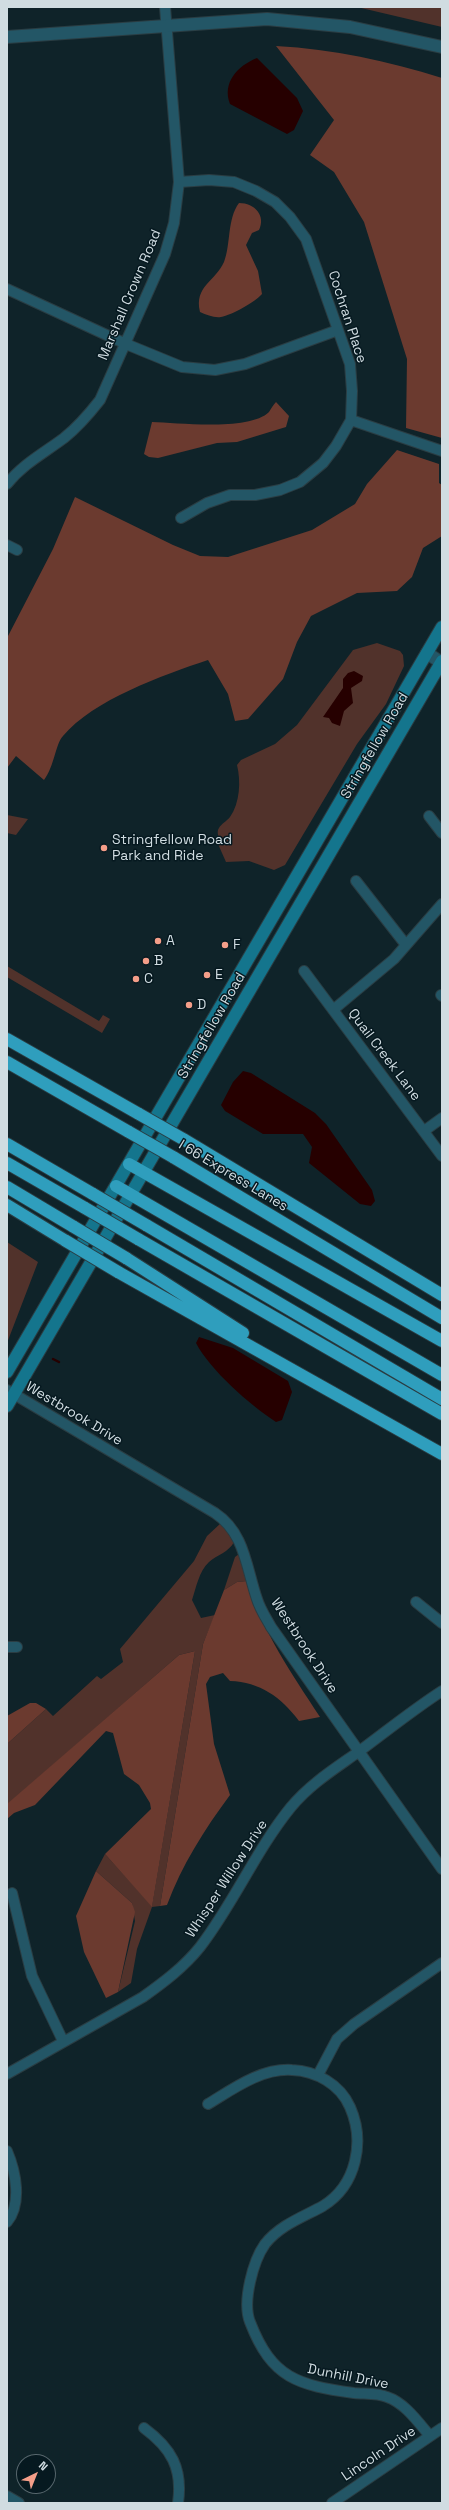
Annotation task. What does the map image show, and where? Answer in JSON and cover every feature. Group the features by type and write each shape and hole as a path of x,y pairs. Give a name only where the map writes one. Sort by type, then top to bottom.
{"highway":[{"path":"7,1039 183,1139 442,1295"},
{"name":"I 66 Express Lanes","path":"7,1062 173,1157 442,1318"},
{"path":"7,1144 442,1399"},
{"path":"7,1163 442,1414"},
{"path":"129,1164 442,1341"},
{"path":"116,1186 442,1375"},
{"path":"7,1187 126,1258 325,1387"},
{"path":"7,1205 118,1272 442,1454"}],"main road":[{"name":"Stringfellow Road","path":"7,1372 427,653 439,640 442,627"},
{"name":"Stringfellow Road","path":"7,1406 11,1392 131,1195 442,662"}],"street":[{"name":"Marshall Crown Road","path":"7,484 20,469 65,437 84,420 100,400 165,254 174,223 179,182 165,7"},
{"path":"7,37 232,20 295,21 384,33 442,47"},
{"name":"Cochran Place","path":"179,182 209,180 234,182 268,198 290,217 306,239 350,364 352,391 351,420"},
{"path":"7,289 126,344 182,367 215,370 245,364 338,330"},
{"path":"181,518 207,503 230,495 261,494 280,490 300,482 323,464 351,420 442,452"},
{"path":"7,545 17,550"},
{"path":"427,653 442,662"},
{"path":"429,816 442,833"},
{"path":"356,881 406,945"},
{"path":"333,1010 378,974 442,904"},
{"name":"Quail Creek Lane","path":"304,971 442,1156"},
{"path":"424,1132 442,1118"},
{"name":"Westbrook Drive","path":"11,1392 226,1521 239,1538 244,1550 258,1601 264,1614 442,1869"},
{"path":"416,1602 442,1623"},
{"name":"Whisper Willow Drive","path":"7,2074 143,1997 185,1963 212,1929 263,1848 291,1807 328,1772 442,1691"},
{"path":"12,1893 32,1976 63,2041"},
{"path":"318,2075 337,2039 354,2024 442,1963"},
{"name":"Dunhill Drive","path":"208,2104 248,2080 281,2069 299,2070 318,2075 332,2084 348,2102 355,2118 358,2133 356,2163 337,2194 329,2201 278,2230 265,2244 254,2264 247,2305 250,2321 265,2353 274,2365 299,2382 316,2388 387,2396 404,2407 430,2436"},
{"path":"7,2152 13,2172 16,2194 14,2207 7,2222"},
{"path":"144,2428 162,2443 170,2453 178,2482 178,2503"},
{"name":"Lincoln Drive","path":"332,2503 442,2428"},
{"path":"7,2496 19,2503"}],"shaded area":[{"path":"357,7 442,7 442,27"},
{"path":"276,46 340,53 381,61 442,78 442,438 406,428 407,359 364,222 334,172 310,155 334,120"},
{"path":"257,58 297,98 303,111 294,130 287,134 230,104 228,89 233,76 243,66"},
{"path":"239,203 250,205 258,211 260,215 261,225 259,230 252,233 246,245 258,271 262,294 249,304 231,314 221,317 213,317 200,312 200,296 206,285 216,275 224,262 233,216"},
{"path":"276,402 289,416 286,427 237,442 217,443 158,458 149,457 144,454 152,422 231,424 246,422 260,418 269,412"},
{"path":"397,450 439,464 439,483 442,485 442,536 423,548 412,577 397,591 357,593 311,616 297,642 283,679 248,719 235,721 228,694 208,660 150,681 110,700 92,711 76,723 60,740 48,774 44,780 16,756 7,768 7,638 53,549 75,497 173,545 200,556 228,557 312,530 355,504 367,484"},
{"path":"377,643 400,651 403,655 404,666 386,704 357,744 285,865 274,870 249,861 226,862 218,844 221,843 218,830 230,817 238,799 239,778 237,765 241,760 275,744 297,725 353,650"},
{"path":"354,671 363,676 362,681 351,688 353,703 344,711 340,726 332,723 329,718 323,717 343,688 343,679 348,673"},
{"path":"7,815 28,819 16,835 7,833"},
{"path":"7,966 99,1021 103,1015 110,1019 102,1033 7,977"},
{"path":"243,1071 251,1073 315,1113 326,1124 372,1190 375,1201 371,1206 360,1204 309,1163 312,1147 303,1134 263,1134 225,1111 221,1105 233,1082"},
{"path":"7,1242 38,1262 7,1343"},
{"path":"199,1337 233,1348 288,1381 292,1392 282,1420 276,1422 266,1415 243,1397 221,1375 202,1353 196,1343"},
{"path":"221,1523 234,1542 223,1553 209,1562 203,1570 198,1580 192,1600 201,1618 215,1615 203,1644 160,1906 152,1907 137,1949 131,1983 118,1992 135,1921 132,1903 96,1871 105,1854 152,1906 195,1651 179,1655 7,1805 7,1744 46,1709 53,1716 97,1676 101,1679 123,1662 120,1649 194,1561 207,1536"},
{"path":"239,1554 247,1581 237,1582 224,1590 235,1557"},
{"path":"247,1581 261,1618 279,1652 320,1717 299,1721 285,1705 269,1692 251,1684 230,1681 223,1673 210,1677 206,1684 214,1744 230,1795 194,1848 167,1905 160,1906 203,1644 224,1590 237,1582"},
{"path":"195,1651 152,1907 105,1854 151,1809 150,1803 139,1785 124,1774 113,1733 106,1731 35,1805 14,1813 7,1819 7,1804 179,1655"},
{"path":"30,1703 36,1703 46,1709 7,1744 7,1716"},
{"path":"96,1871 132,1903 135,1912 118,1992 106,1998 84,1952 76,1916"}],"waterway":[{"path":"53,1359 59,1362"}],"place":[{"name":"Stringfellow Road Park and Ride","path":"104,848"},
{"name":"A","path":"158,941"},
{"name":"F","path":"225,945"},
{"name":"B","path":"146,961"},
{"name":"E","path":"207,975"},
{"name":"C","path":"136,979"},
{"name":"D","path":"189,1005"}]}
